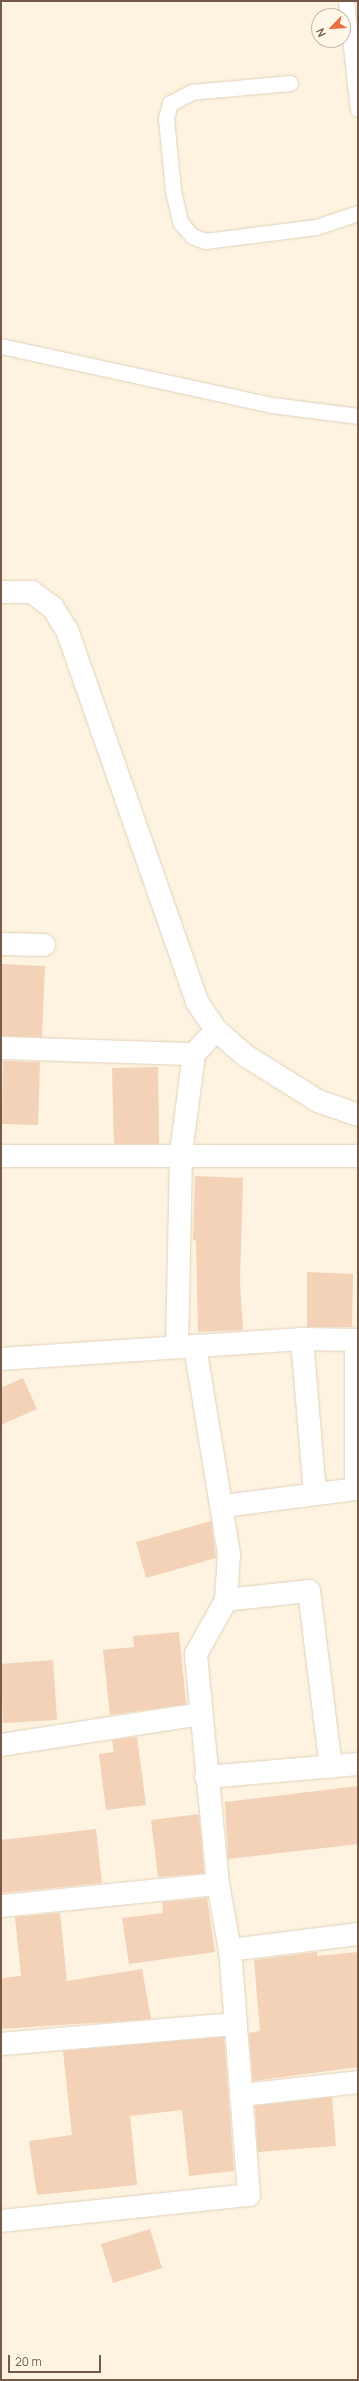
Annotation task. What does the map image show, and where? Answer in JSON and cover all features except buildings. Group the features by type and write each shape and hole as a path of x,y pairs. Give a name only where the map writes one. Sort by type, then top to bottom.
{"street":[{"path":"1,592 32,592 53,608 67,630 197,1002 216,1030 246,1056 318,1101 358,1115"},
{"path":"1,944 44,945"},
{"path":"1,2221 249,2194 230,1950 218,1884 206,1776 196,1654 226,1600 229,1554 224,1506 186,1346 181,1153 194,1054 216,1030"},
{"path":"1,1048 194,1054"},
{"path":"1,1156 181,1153 358,1156"},
{"path":"302,1339 315,1493"},
{"path":"1,1359 302,1339 357,1340 356,1489 315,1493 224,1506"},
{"path":"226,1600 309,1590 331,1767"},
{"path":"1,1745 201,1714"},
{"path":"206,1776 358,1764"},
{"path":"1,1906 218,1884"},
{"path":"230,1950 358,1934"},
{"path":"1,2044 235,2024"},
{"path":"241,2095 358,2082"}],"lane":[{"path":"346,1 358,109"},
{"path":"290,83 192,92 170,103 166,118 173,191 180,222 192,236 206,241 316,226 358,213"},
{"path":"1,346 272,405 358,416"}]}
